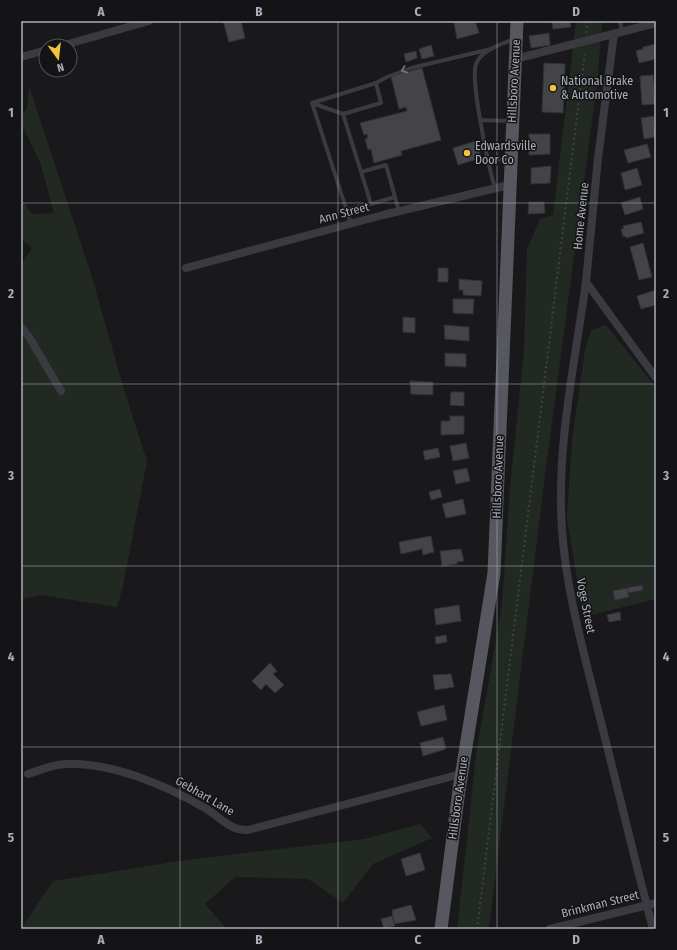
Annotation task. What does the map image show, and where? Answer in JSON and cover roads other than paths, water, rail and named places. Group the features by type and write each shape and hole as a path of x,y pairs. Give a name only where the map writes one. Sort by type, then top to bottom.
{"main road":[{"name":"Hillsboro Avenue","path":"441,929 461,774 494,573 517,21"}],"street":[{"path":"78,41 139,22 149,21"},
{"path":"515,59 656,23"},
{"name":"Home Avenue","path":"586,282 598,158 618,32"},
{"path":"21,57 38,52"},
{"name":"Ann Street","path":"186,268 399,211 509,185"},
{"path":"586,282 656,378"},
{"name":"Voge Street","path":"586,282 562,467 562,529 565,560 581,640 653,929"},
{"path":"21,327 29,337 61,391"},
{"name":"Gebhart Lane","path":"28,774 49,767 66,764 106,768 160,784 208,810 221,821 240,830 248,830 461,774"},
{"name":"Brinkman Street","path":"550,929 656,903"}],"lane":[{"path":"618,32 620,21"},
{"path":"312,103 376,83 411,68 491,49 516,38"},
{"path":"491,49 482,56 476,64 476,93 488,161 495,188"},
{"path":"312,103 343,114 381,103 376,83"},
{"path":"312,103 351,224"},
{"path":"343,114 370,204"},
{"path":"481,120 512,121"},
{"path":"488,161 511,158"},
{"path":"361,172 386,164 399,211"},
{"path":"346,210 395,197"}],"place":[{"name":"National Brake & Automotive","path":"553,88"},
{"name":"Edwardsville Door Co","path":"467,153"}]}
